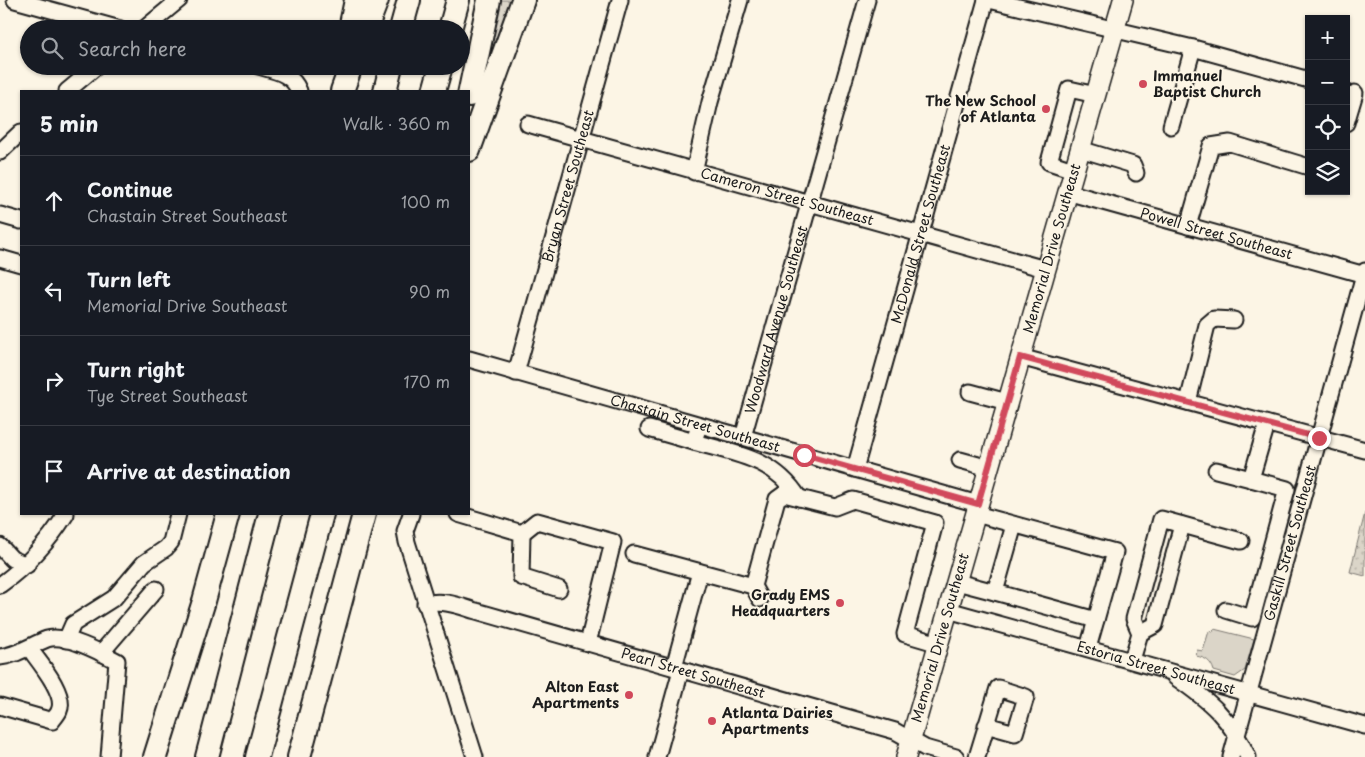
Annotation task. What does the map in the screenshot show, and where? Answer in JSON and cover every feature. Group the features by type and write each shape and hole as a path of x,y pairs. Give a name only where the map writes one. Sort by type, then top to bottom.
{"highway":[{"path":"352,20 356,0"},
{"path":"369,20 377,0"},
{"path":"403,20 409,0"},
{"path":"452,20 458,0"},
{"path":"470,90 489,0"},
{"path":"470,147 523,0"},
{"path":"340,90 343,75"},
{"path":"340,90 347,75"},
{"path":"385,90 389,75"},
{"path":"434,90 438,75"},
{"path":"154,757 204,600 228,515"},
{"path":"207,757 270,515"},
{"path":"257,757 322,515"},
{"path":"299,757 364,515"},
{"path":"170,757 204,600"},
{"path":"312,757 328,652"}],"main road":[{"name":"Memorial Drive Southeast","path":"909,749 1123,0"}],"street":[{"path":"15,0 87,20"},
{"path":"155,20 179,0"},
{"name":"Bryan Street Southeast","path":"516,373 620,0"},
{"path":"694,172 710,102 740,0"},
{"name":"Woodward Avenue Southeast","path":"743,438 867,0"},
{"path":"988,0 1193,48 1305,79"},
{"name":"McDonald Street Southeast","path":"855,469 988,0"},
{"path":"1171,126 1193,48"},
{"path":"68,90 87,75"},
{"path":"284,75 298,88"},
{"path":"1073,170 1049,162 1069,89 1096,95"},
{"path":"1350,110 1355,93"},
{"name":"Cameron Street Southeast","path":"528,124 1045,269"},
{"path":"0,152 20,133"},
{"path":"1188,226 1211,146 1230,143 1305,166"},
{"path":"1080,149 1133,165 1136,173"},
{"name":"Powell Street Southeast","path":"1067,192 1365,273"},
{"path":"0,215 20,221"},
{"path":"0,258 20,264"},
{"name":"Gaskill Street Southeast","path":"1231,757 1365,273"},
{"path":"1188,402 1207,325 1214,319 1234,320"},
{"path":"1020,357 1365,450"},
{"name":"Chastain Street Southeast","path":"470,360 855,469 977,509 1014,525 1116,552 1096,620"},
{"path":"970,392 1007,402"},
{"path":"1251,479 1267,424"},
{"path":"694,442 699,425"},
{"path":"649,429 760,461 778,472 792,486 799,498"},
{"path":"960,460 989,468"},
{"path":"1216,470 1287,489 1252,618 1226,610"},
{"path":"634,554 700,572 756,593 777,499 784,494 835,507 853,500 935,523 905,634 939,644"},
{"path":"0,585 27,565 53,535 65,515"},
{"path":"66,640 73,624 114,598 144,564 166,548 171,542 178,515"},
{"path":"411,515 405,531 407,542 425,604 475,757"},
{"path":"462,515 522,532"},
{"path":"558,589 521,577 522,532 539,516 613,542 588,642"},
{"path":"1132,660 1140,633 1134,619 1161,520 1241,541"},
{"path":"995,592 1014,525"},
{"path":"1140,633 1155,625 1182,525"},
{"path":"0,546 12,560 27,565"},
{"path":"657,757 700,572"},
{"path":"957,582 1096,620 1088,648"},
{"path":"101,653 156,589"},
{"name":"Pearl Street Southeast","path":"425,604 436,601 448,602 588,642 895,731 909,749 925,748 956,757"},
{"name":"Estoria Street Southeast","path":"948,610 1365,726"},
{"path":"0,657 30,648 49,638 66,640 117,661 109,757"},
{"path":"0,706 52,720 60,710 61,698 30,648"},
{"path":"1164,669 1206,698 1224,716 1237,735 1248,757"},
{"path":"977,757 986,725"}],"shaded area":[{"path":"499,0 511,0 489,63 484,62"},
{"path":"1365,513 1365,576 1350,572"},
{"path":"1214,629 1254,639 1245,670 1235,677 1214,671 1208,660 1196,656 1197,650 1203,651 1209,631 1213,632"}],"place":[{"name":"Immanuel Baptist Church","path":"1143,84"},
{"name":"The New School of Atlanta","path":"1046,109"},
{"name":"Grady EMS Headquarters","path":"840,603"},
{"name":"Alton East Apartments","path":"629,695"},
{"name":"Atlanta Dairies Apartments","path":"712,721"}],"route":[{"path":"804,455 978,504 1020,357 1319,438"}]}
